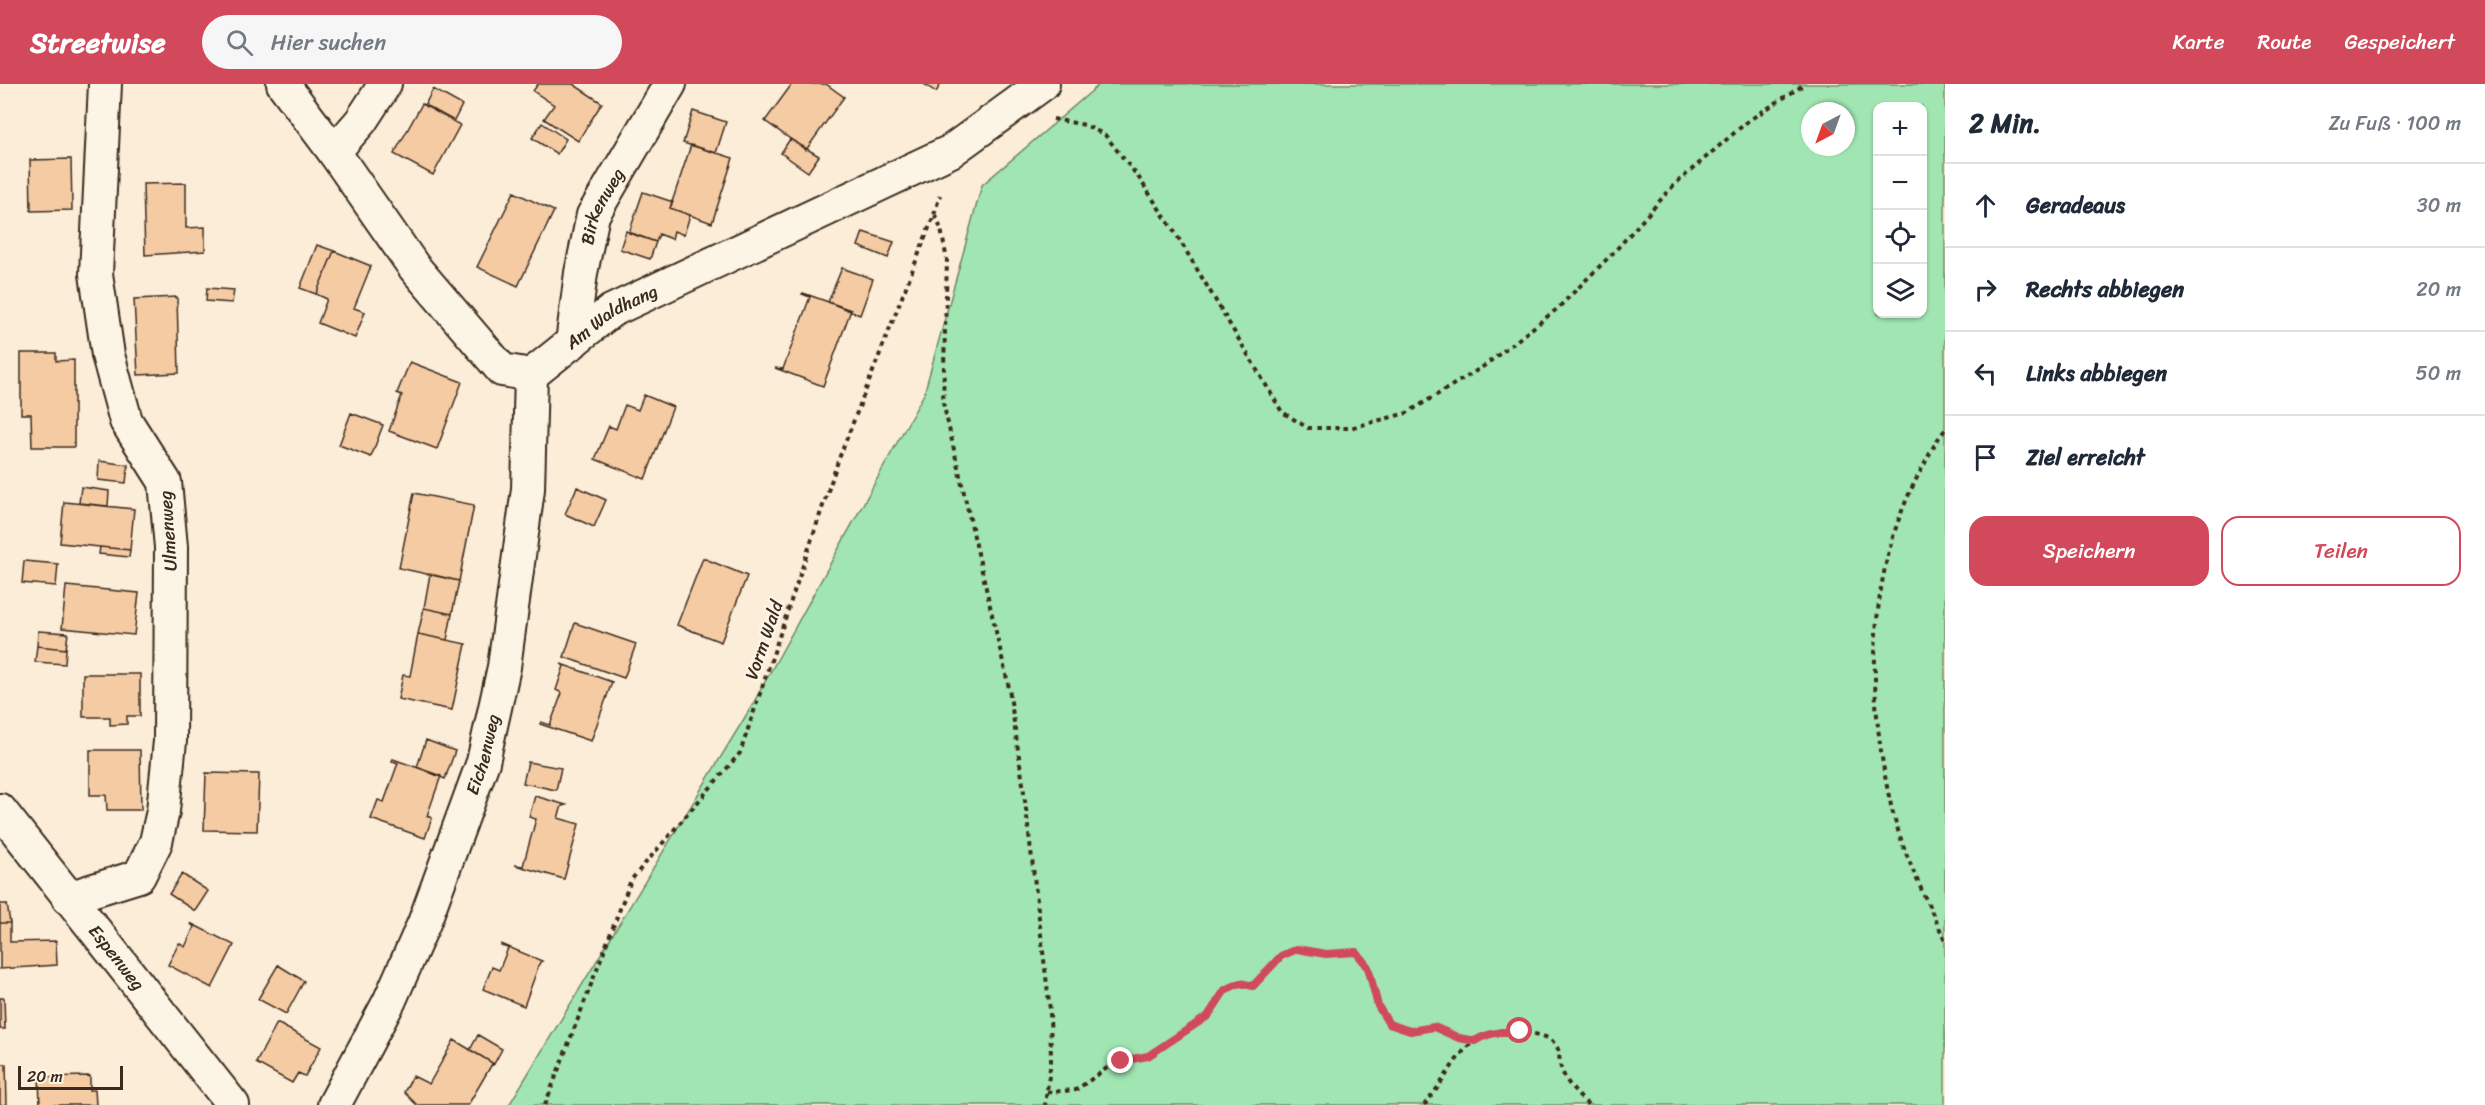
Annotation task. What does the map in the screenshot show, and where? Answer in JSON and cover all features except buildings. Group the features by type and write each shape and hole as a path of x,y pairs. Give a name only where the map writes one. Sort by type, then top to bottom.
{"street":[{"name":"Ulmenweg","path":"68,897 139,876 159,832 170,741 171,547 165,482 126,421 108,355 96,273 105,84"},
{"path":"283,84 334,152 414,267 502,370 531,375"},
{"path":"334,152 361,121 385,84"},
{"name":"Birkenweg","path":"572,343 581,273 593,214 670,84"},
{"name":"Am Waldhang","path":"531,375 611,311 951,151 1043,84"},
{"name":"Eichenweg","path":"334,1105 389,1002 424,923 483,762 504,667 528,489 531,375"},
{"name":"Espenweg","path":"0,810 233,1105"}],"path":[{"path":"999,116 1045,117 1085,125 1105,135 1139,178 1176,234 1282,412 1308,428 1350,428 1407,413 1484,366 1557,309 1614,252 1674,185 1748,122 1805,84"},
{"name":"Vorm Wald","path":"546,1105 632,880 740,753 838,461 934,215 951,151"},
{"path":"934,215 941,229 947,260 944,402 1009,688 1023,784 1050,1010 1051,1061 1045,1105"},
{"path":"1945,430 1913,483 1898,521 1887,561 1875,655 1876,701 1891,802 1904,849 1945,940"},
{"path":"1047,1092 1076,1090 1121,1061 1148,1056 1208,1016 1225,990 1240,983 1253,986 1281,956 1297,949 1326,954 1356,952 1368,967 1378,1006 1389,1024 1410,1031 1434,1027 1459,1038 1475,1041"},
{"path":"1424,1105 1437,1091 1461,1051 1481,1037 1499,1032 1520,1031 1540,1035 1554,1042 1560,1052 1560,1066 1572,1089 1589,1105"}],"green space":[{"path":"1100,84 1945,84 1945,1105 509,1105 750,709 924,394 982,185"}],"route":[{"path":"1121,1061 1148,1056 1208,1016 1225,990 1240,983 1253,986 1272,963 1297,949 1326,954 1356,952 1368,967 1378,1006 1389,1024 1410,1031 1434,1027 1459,1038 1475,1041 1499,1032 1520,1031"}]}
